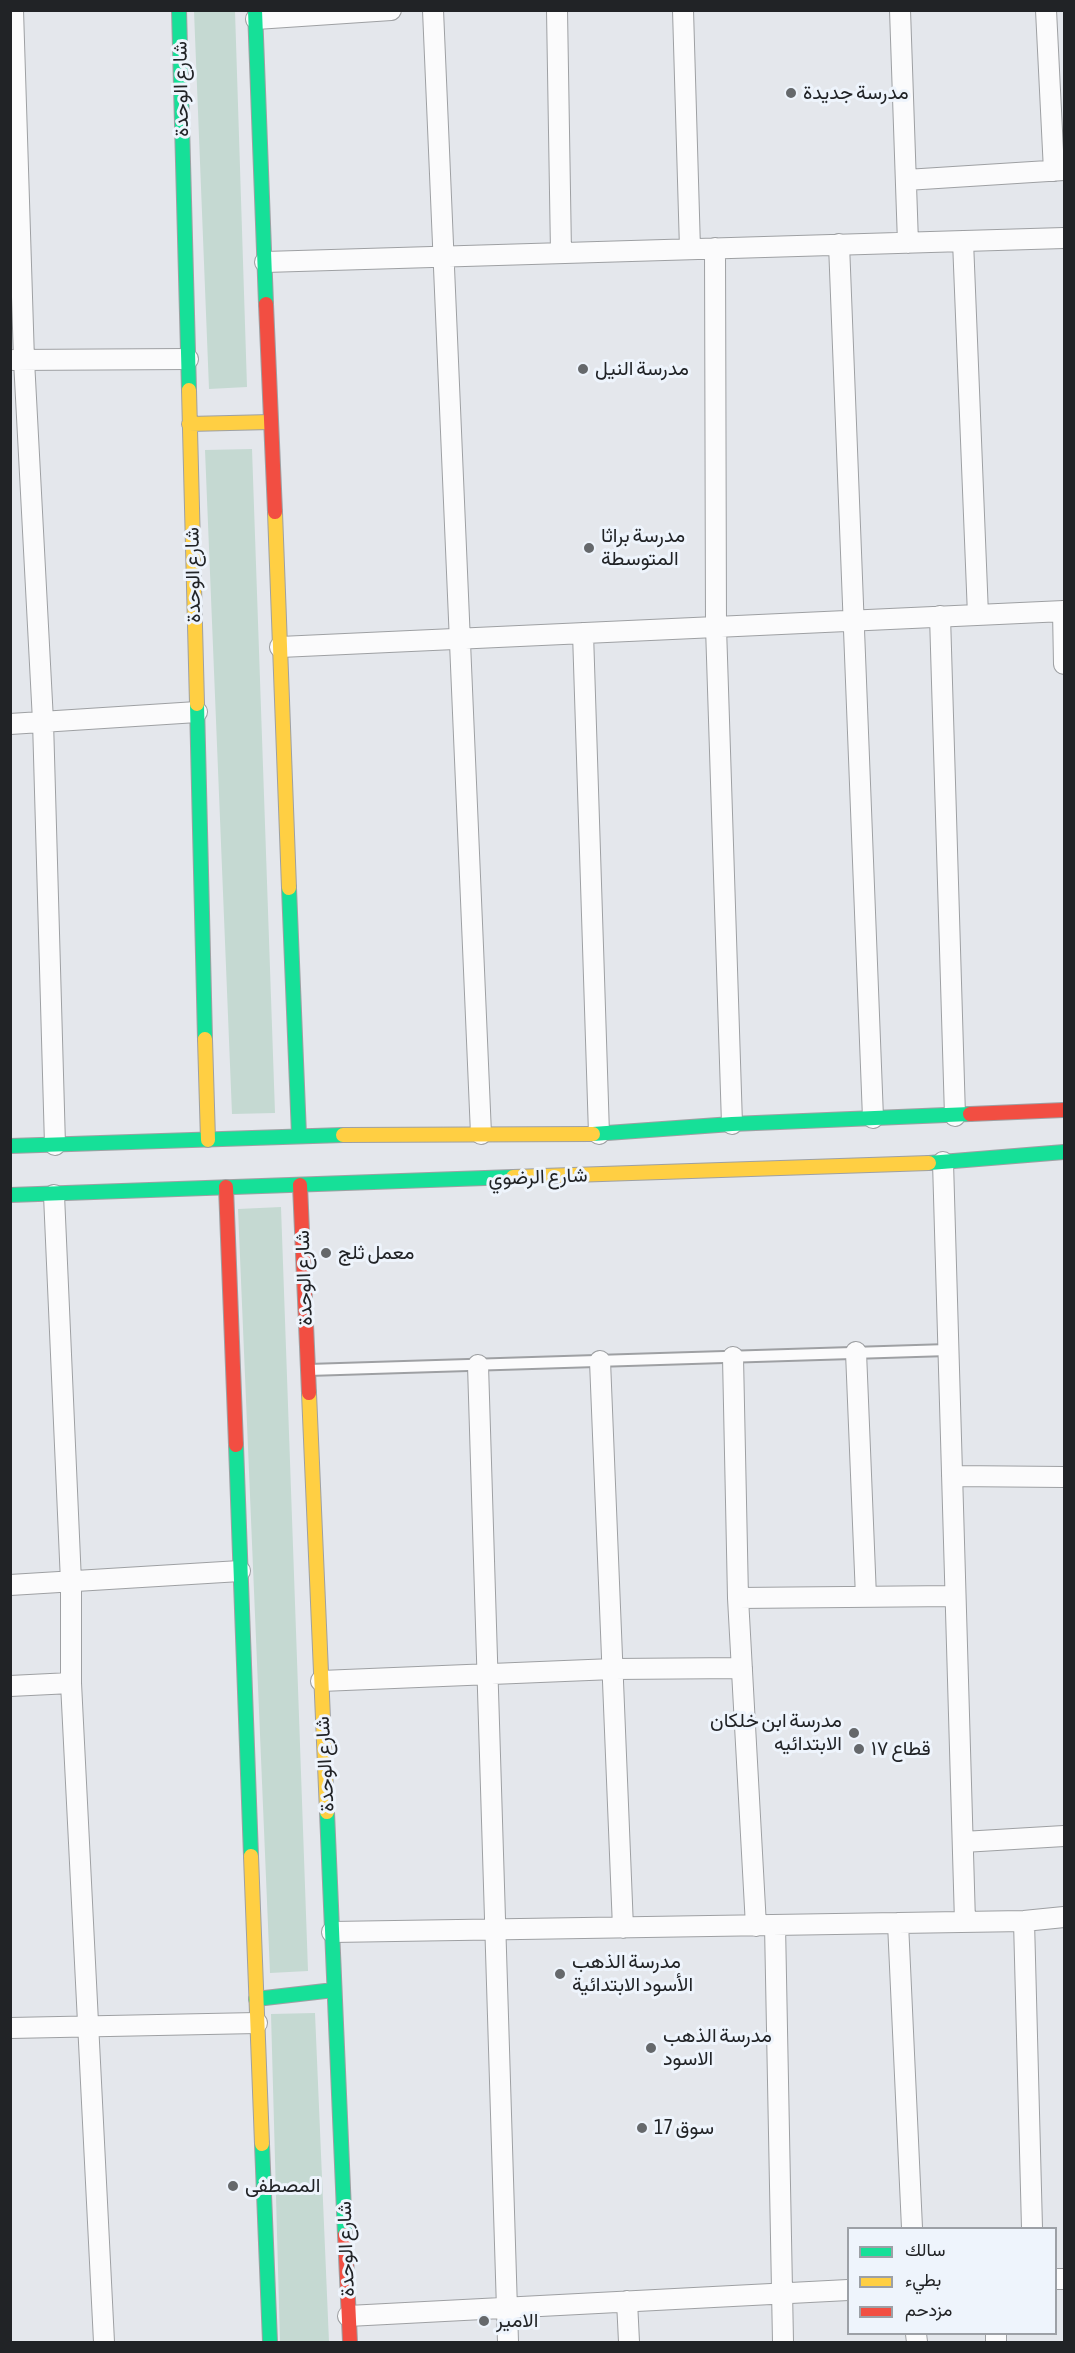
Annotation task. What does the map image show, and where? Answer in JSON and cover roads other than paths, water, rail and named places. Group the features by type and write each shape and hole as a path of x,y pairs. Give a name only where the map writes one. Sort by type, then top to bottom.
{"street":[{"name":"شارع الوحدة","path":"179,10 208,1140"},
{"path":"299,1135 255,15 390,10"},
{"path":"433,10 481,1134"},
{"path":"557,10 561,253"},
{"path":"683,10 690,249"},
{"path":"900,10 908,243"},
{"path":"906,180 1060,171 1046,10"},
{"path":"13,18 17,360 43,722 55,1145"},
{"path":"265,262 1065,238"},
{"path":"963,241 978,615"},
{"path":"839,244 873,1118"},
{"path":"715,248 716,627 732,1124"},
{"path":"17,360 188,359"},
{"path":"189,424 271,422"},
{"path":"280,647 1064,611 1065,664"},
{"path":"940,616 955,1116"},
{"path":"583,633 599,1134"},
{"path":"10,723 197,712"},
{"path":"10,1146 299,1135 599,1134 732,1124 825,1126 873,1118 1065,1110"},
{"name":"شارع الرضوي","path":"10,1195 300,1185 827,1160 943,1162 1065,1152"},
{"path":"943,1162 965,1922"},
{"name":"شارع الوحدة","path":"300,1185 350,2343"},
{"path":"226,1187 270,2343"},
{"path":"54,1195 70,1581 71,1683 104,2343"},
{"path":"856,1352 866,1597"},
{"path":"733,1357 738,1598 742,1668 766,1925 783,2343"},
{"path":"600,1361 623,1928"},
{"path":"478,1365 508,2343"},
{"path":"952,1476 1065,1477"},
{"path":"10,1585 240,1571"},
{"path":"738,1598 955,1596"},
{"path":"321,1681 613,1669 742,1668"},
{"path":"10,1686 71,1683"},
{"path":"963,1842 1065,1836"},
{"path":"332,1932 1024,1921 1065,1917"},
{"path":"1024,1921 1032,2227"},
{"path":"898,1923 912,2227"},
{"path":"256,1999 334,1990"},
{"path":"10,2028 257,2023"},
{"path":"348,2316 847,2290"},
{"path":"627,2301 629,2343"}],"lane":[{"path":"308,1370 948,1350"}],"place":[{"name":"مدرسة جديدة","path":"791,93"},
{"name":"مدرسة النيل","path":"583,369"},
{"name":"مدرسة براثا المتوسطة","path":"589,548"},
{"name":"معمل ثلج","path":"326,1253"},
{"name":"مدرسة ابن خلكان الابتدائيه","path":"854,1733"},
{"name":"قطاع ١٧","path":"859,1749"},
{"name":"مدرسة الذهب الأسود الابتدائية","path":"560,1974"},
{"name":"مدرسة الذهب الاسود","path":"651,2048"},
{"name":"سوق 17","path":"642,2128"},
{"name":"المصطفى","path":"233,2186"},
{"name":"الامير","path":"484,2321"}]}
